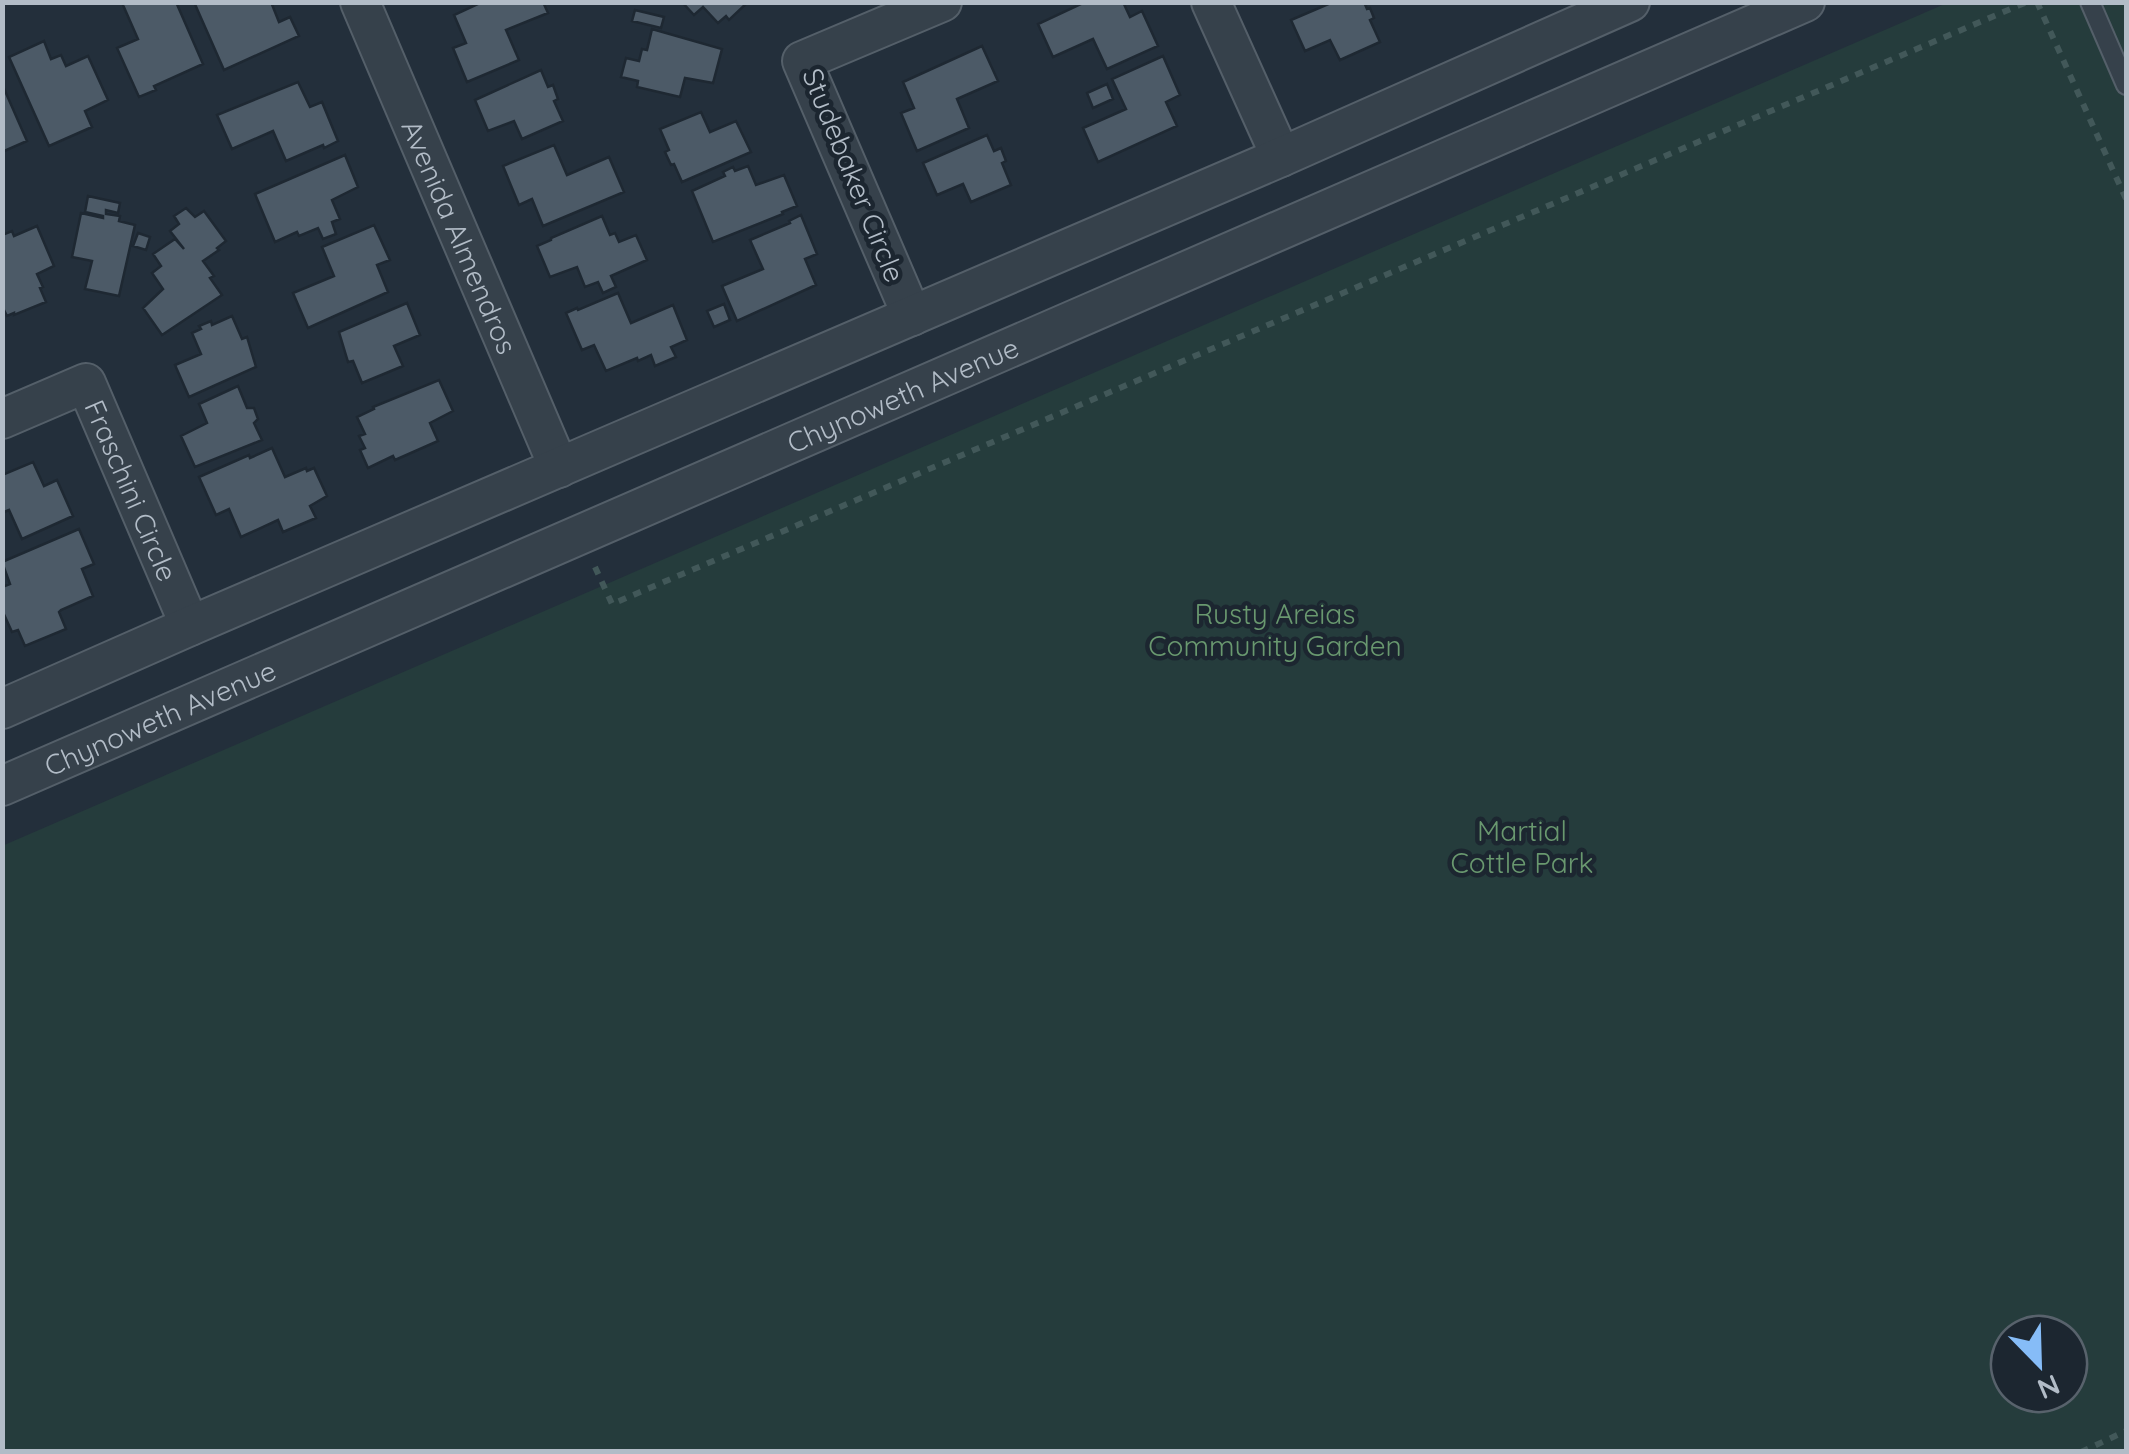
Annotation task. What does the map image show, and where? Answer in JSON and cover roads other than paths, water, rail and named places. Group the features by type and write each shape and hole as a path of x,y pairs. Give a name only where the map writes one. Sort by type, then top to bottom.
{"street":[{"name":"Avenida Almendros","path":"360,2 559,468"},
{"name":"Studebaker Circle","path":"912,316 802,62 942,2"},
{"path":"1211,2 1281,157"},
{"path":"2,708 1281,157 1630,2"},
{"name":"Chynoweth Avenue","path":"2,786 1805,2"},
{"name":"Fraschini Circle","path":"2,418 86,383 190,626"}],"lane":[{"path":"2090,2 2126,86"}],"park label":[{"name":"Rusty Areias Community Garden","path":"1275,629"},
{"name":"Martial Cottle Park","path":"1522,846"}]}
